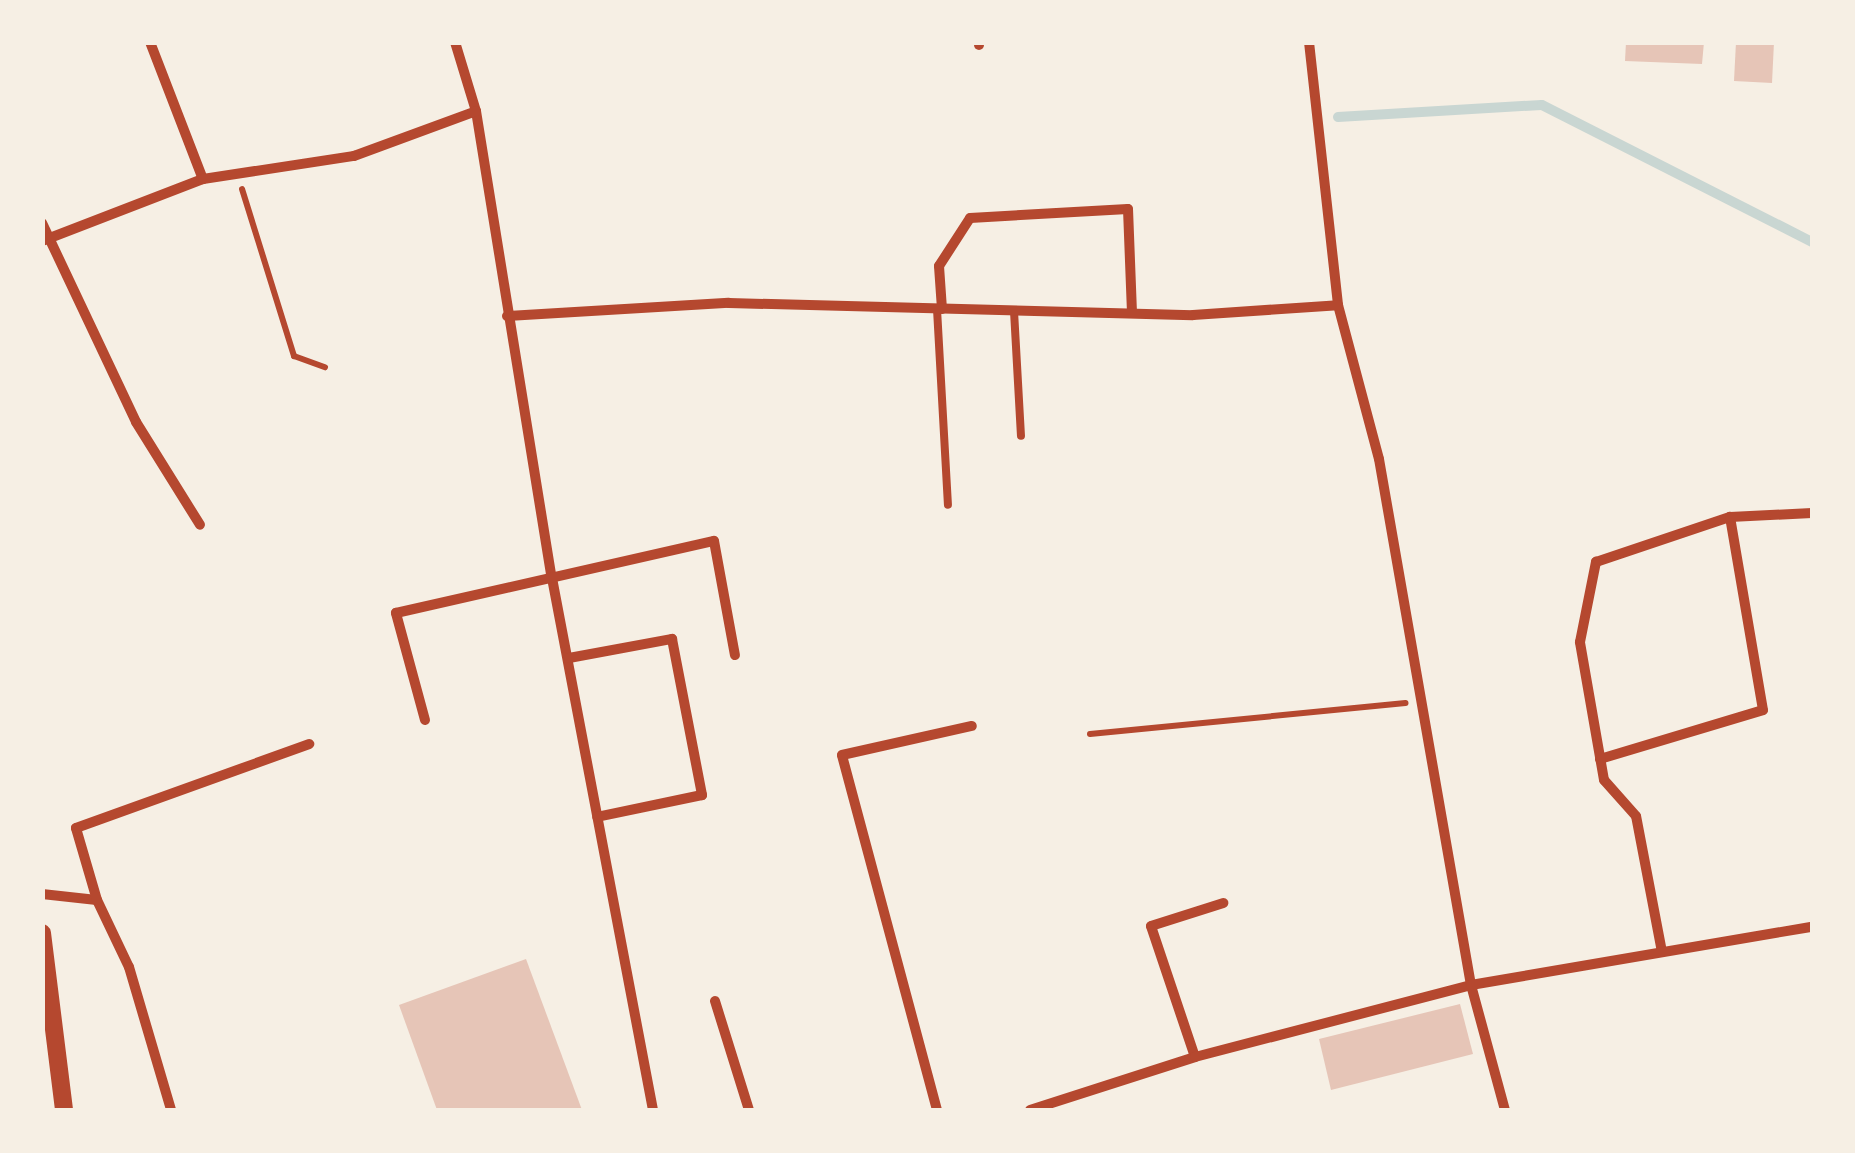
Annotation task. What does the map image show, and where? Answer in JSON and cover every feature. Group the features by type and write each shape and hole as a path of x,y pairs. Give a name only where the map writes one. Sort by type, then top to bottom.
{"street":[{"path":"150,42 202,179"},
{"path":"456,42 476,111 552,578 653,1110"},
{"path":"1309,42 1338,306 1379,459 1471,985 1505,1110"},
{"path":"46,239 202,179 354,156 476,111"},
{"path":"940,309 938,266 970,218 1128,209 1132,312"},
{"path":"42,223 46,239 136,422 200,525"},
{"path":"508,316 728,303 1132,312 1338,306"},
{"path":"1662,952 1636,816 1604,780 1580,642 1596,562 1730,517 1812,513"},
{"path":"1600,759 1763,710 1730,517"},
{"path":"425,720 396,613 714,541 736,654"},
{"path":"568,658 672,639 702,795 596,817"},
{"path":"937,1110 842,755 972,726"},
{"path":"171,1110 128,966 97,900 76,828 309,744"},
{"path":"42,894 97,900"},
{"path":"1195,1057 1151,926 1222,904"},
{"path":"1030,1110 1195,1057 1471,985 1812,927"},
{"path":"42,933 64,1110"},
{"path":"714,1001 749,1110"}],"lane":[{"path":"940,309 948,506"},
{"path":"1014,310 1020,436"}],"path":[{"path":"238,174 294,356 325,367"},
{"path":"1090,734 1421,701"}],"building":[{"path":"1626,42 1704,42 1702,64 1625,61"},
{"path":"1736,42 1774,42 1772,83 1734,81"},
{"path":"526,959 582,1110 437,1110 399,1005"},
{"path":"1460,1004 1473,1054 1331,1090 1319,1039"}],"waterway":[{"path":"1338,117 1542,105 1812,242"}]}
